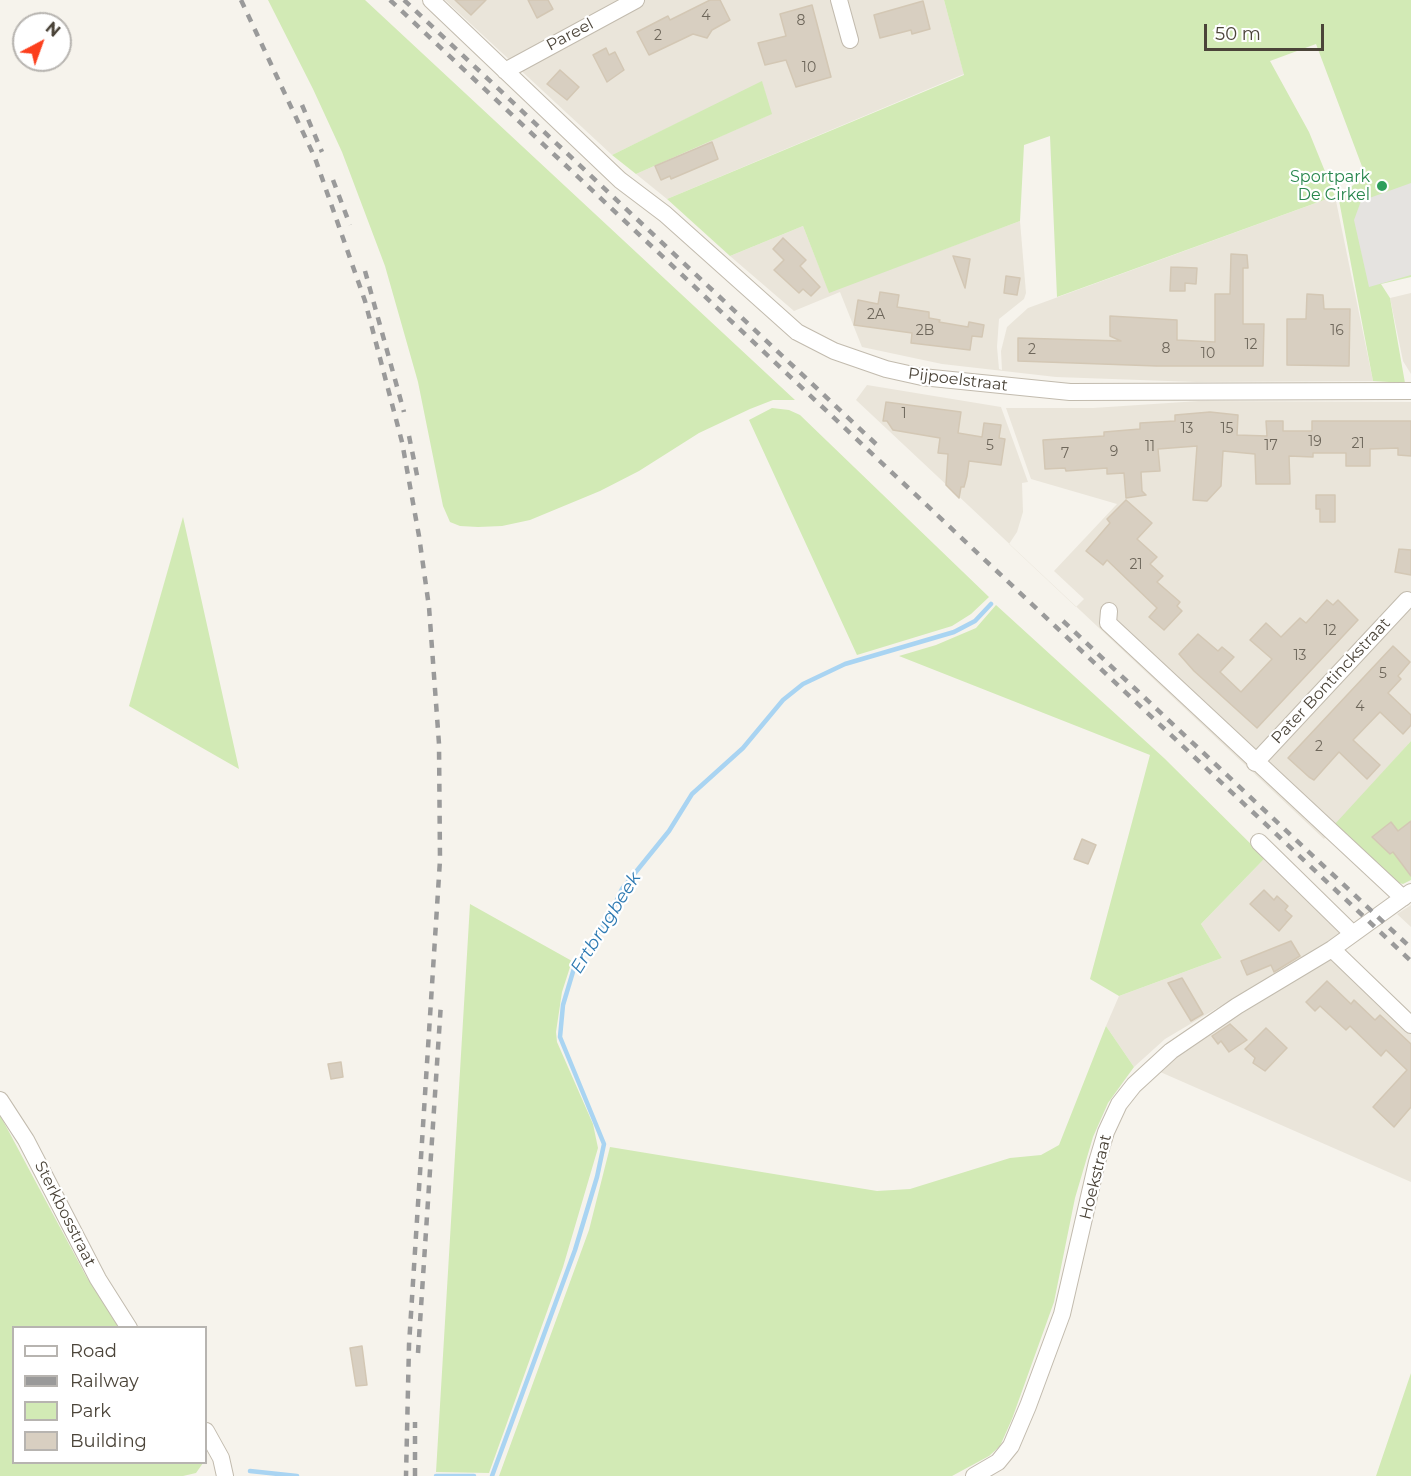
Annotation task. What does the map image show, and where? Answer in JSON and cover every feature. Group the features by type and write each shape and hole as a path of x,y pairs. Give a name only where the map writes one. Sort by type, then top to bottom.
{"street":[{"name":"Pijpoelstraat","path":"431,0 620,180 665,214 796,332 834,351 886,369 922,377 1070,392 1411,391"},
{"name":"Pareel","path":"505,71 636,0"},
{"path":"839,0 850,40"},
{"name":"Pater Bontinckstraat","path":"1256,763 1407,600"},
{"path":"1109,611 1108,622 1256,763 1407,895"},
{"path":"1259,842 1353,934"},
{"name":"Hoekstraat","path":"974,1476 998,1462 1011,1446 1028,1406 1062,1314 1097,1162 1106,1132 1119,1104 1134,1085 1171,1051 1237,1006 1332,949 1407,895"},
{"path":"1332,949 1411,1025"},
{"name":"Sterkbosstraat","path":"0,1100 26,1140 98,1279 128,1326"},
{"path":"207,1433 221,1458 225,1476"}],"shaded area":[{"path":"445,0 944,0 964,74 667,199 636,174 771,114 762,82 612,155"},
{"path":"1411,183 1411,275 1369,287 1354,220 1361,201"},
{"path":"1335,196 1373,381 1196,382 1056,377 942,364 862,347 840,292 794,311 730,256 803,226 829,292 1020,221 1026,293 1024,299 999,319 997,347 999,369 1002,370 1001,351 1007,327 1028,308"},
{"path":"1411,293 1411,374 1403,361 1390,298"},
{"path":"867,385 1001,407 1028,482 1022,483 1023,512 1017,532 1009,544 856,400"},
{"path":"1199,401 1411,402 1411,741 1324,839 1076,607 1084,599 1054,571 1117,504 1031,479 1006,408 1093,408"},
{"path":"1265,858 1337,927 1340,933 1337,937 1165,1039 1134,1067 1106,1026 1119,996 1222,958 1201,924"},
{"path":"1411,905 1411,927 1397,914"},
{"path":"1330,959 1411,1033 1411,1182 1158,1071 1210,1033"}],"green space":[{"path":"268,0 365,0 795,400 773,400 750,409 699,433 639,471 600,491 530,520 502,526 478,527 460,526 450,522 443,506 418,382 385,266 342,152"},
{"path":"944,0 1411,0 1411,277 1381,284 1390,298 1405,383 1373,381 1338,195 1366,177 1316,44 1270,61 1309,132 1335,196 1057,297 1050,136 1024,145 1020,221 829,293 803,226 730,256 667,199 964,75"},
{"path":"762,81 772,114 636,174 612,155"},
{"path":"772,408 789,410 800,415 989,597 971,614 952,626 857,655 749,420"},
{"path":"183,517 239,769 129,706"},
{"path":"996,605 1164,758 1265,858 1201,924 1222,958 1119,996 1090,979 1150,755 899,656 936,645 976,628"},
{"path":"1411,741 1411,880 1403,884 1396,882 1335,824"},
{"path":"470,904 572,961 562,992 556,1032 557,1042 593,1124 598,1148 563,1267 489,1473 436,1472"},
{"path":"1106,1026 1134,1067 1108,1103 1093,1137 1075,1198 1054,1302 1012,1419 1000,1446 989,1456 952,1476 499,1476 589,1230 610,1147 877,1191 910,1189 1010,1158 1041,1155 1059,1145"},
{"path":"0,1115 86,1276 119,1326 12,1326 12,1464 202,1464 196,1473 183,1476 0,1476"},
{"path":"1411,1373 1411,1476 1376,1476"}],"building":[{"path":"455,0 486,0 471,15"},
{"path":"528,0 548,0 553,9 537,18"},
{"path":"710,0 720,0 730,20 712,30 707,38 693,34 649,55 637,32 668,16 670,20"},
{"path":"923,1 930,29 912,34 911,30 880,38 874,15"},
{"path":"812,5 831,77 796,87 786,60 765,65 758,43 786,36 780,14"},
{"path":"606,48 609,55 615,52 624,70 607,82 593,55"},
{"path":"560,70 579,87 567,100 547,84"},
{"path":"712,142 718,159 671,179 670,176 661,180 655,166"},
{"path":"783,238 806,260 800,266 820,287 811,296 803,289 799,293 774,270 784,260 773,249"},
{"path":"1231,254 1247,255 1248,268 1243,268 1243,324 1264,324 1263,366 1157,366 1018,361 1018,338 1121,341 1110,336 1110,316 1177,320 1177,340 1215,342 1215,294 1230,294"},
{"path":"953,256 970,259 965,288"},
{"path":"1171,267 1197,268 1196,284 1185,283 1185,291 1170,291"},
{"path":"1006,276 1020,278 1017,295 1004,293"},
{"path":"880,292 899,295 897,307 929,312 929,318 940,320 939,322 968,327 969,322 984,325 982,337 972,336 970,350 911,343 912,333 854,325 858,300 878,304"},
{"path":"1307,294 1323,295 1324,309 1350,309 1349,366 1287,365 1287,319 1306,319"},
{"path":"886,402 961,412 958,433 982,437 984,423 1001,425 999,438 1005,439 1001,465 969,461 967,476 964,487 961,487 959,498 946,485 948,454 938,453 940,438 893,430 887,421 883,421"},
{"path":"1210,412 1238,415 1237,435 1267,436 1266,421 1283,421 1283,431 1312,431 1312,421 1411,421 1411,456 1398,455 1398,448 1370,449 1370,466 1346,466 1346,453 1313,453 1313,457 1289,456 1290,484 1256,484 1255,454 1223,451 1221,486 1207,501 1193,500 1197,446 1158,449 1160,471 1141,472 1142,491 1146,495 1126,498 1124,473 1107,474 1107,468 1066,471 1065,468 1045,469 1043,440 1104,436 1104,432 1140,429 1140,423 1175,421 1175,415"},
{"path":"1316,495 1335,495 1335,522 1320,522 1320,509 1316,509"},
{"path":"1126,500 1152,523 1137,539 1157,557 1150,564 1163,576 1157,582 1180,602 1177,606 1182,611 1164,630 1149,617 1157,608 1107,560 1103,565 1086,551 1110,523 1107,519"},
{"path":"1399,549 1411,550 1411,575 1395,572"},
{"path":"1327,600 1333,605 1338,600 1358,620 1257,728 1194,671 1179,654 1198,634 1218,651 1222,647 1234,657 1220,672 1241,692 1272,659 1250,640 1266,623 1281,637 1300,618 1306,623"},
{"path":"1393,646 1410,662 1398,676 1401,679 1388,693 1411,715 1411,725 1403,734 1380,712 1353,740 1380,765 1367,779 1339,752 1314,780 1309,777 1288,758"},
{"path":"1411,821 1411,876 1393,852 1390,854 1372,837 1391,822 1398,831"},
{"path":"1082,839 1096,845 1088,864 1074,859"},
{"path":"1264,890 1274,900 1277,896 1288,906 1285,910 1292,916 1279,931 1250,904"},
{"path":"1291,941 1300,956 1274,972 1271,965 1247,975 1241,961"},
{"path":"1182,978 1203,1014 1191,1021 1168,983"},
{"path":"1327,981 1351,1004 1354,1000 1375,1020 1380,1015 1411,1044 1411,1107 1394,1127 1373,1107 1407,1070 1386,1050 1381,1056 1350,1026 1346,1030 1320,1006 1315,1011 1306,1002"},
{"path":"1230,1024 1247,1040 1229,1052 1221,1041 1218,1044 1212,1036"},
{"path":"1266,1028 1287,1048 1265,1071 1253,1063 1255,1058 1245,1049"},
{"path":"341,1062 343,1077 331,1079 328,1064"},
{"path":"362,1346 367,1385 356,1386 350,1348"}],"waterway":[{"name":"Ertbrugbeek","path":"492,1476 575,1250 597,1177 604,1144 560,1037 563,1005 575,965 608,919 622,889 669,831 692,794 743,748 783,700 803,684 845,664 954,632 975,621 991,604"},
{"path":"250,1471 297,1476"},
{"name":"Ertbrugbeek","path":"436,1476 474,1476"}],"railway":[{"path":"241,0 315,158 365,301 402,442 429,607 439,744 440,860 409,1345 406,1476"},
{"path":"390,0 1411,961"},
{"path":"404,0 876,444"},
{"path":"302,105 322,152"},
{"path":"333,180 350,225"},
{"path":"365,271 404,412"},
{"path":"409,436 418,480"},
{"path":"1063,621 1411,948"},
{"path":"418,1353 441,1003"},
{"path":"415,1422 415,1476"}],"place":[{"name":"Sportpark De Cirkel","path":"1382,186"}]}
